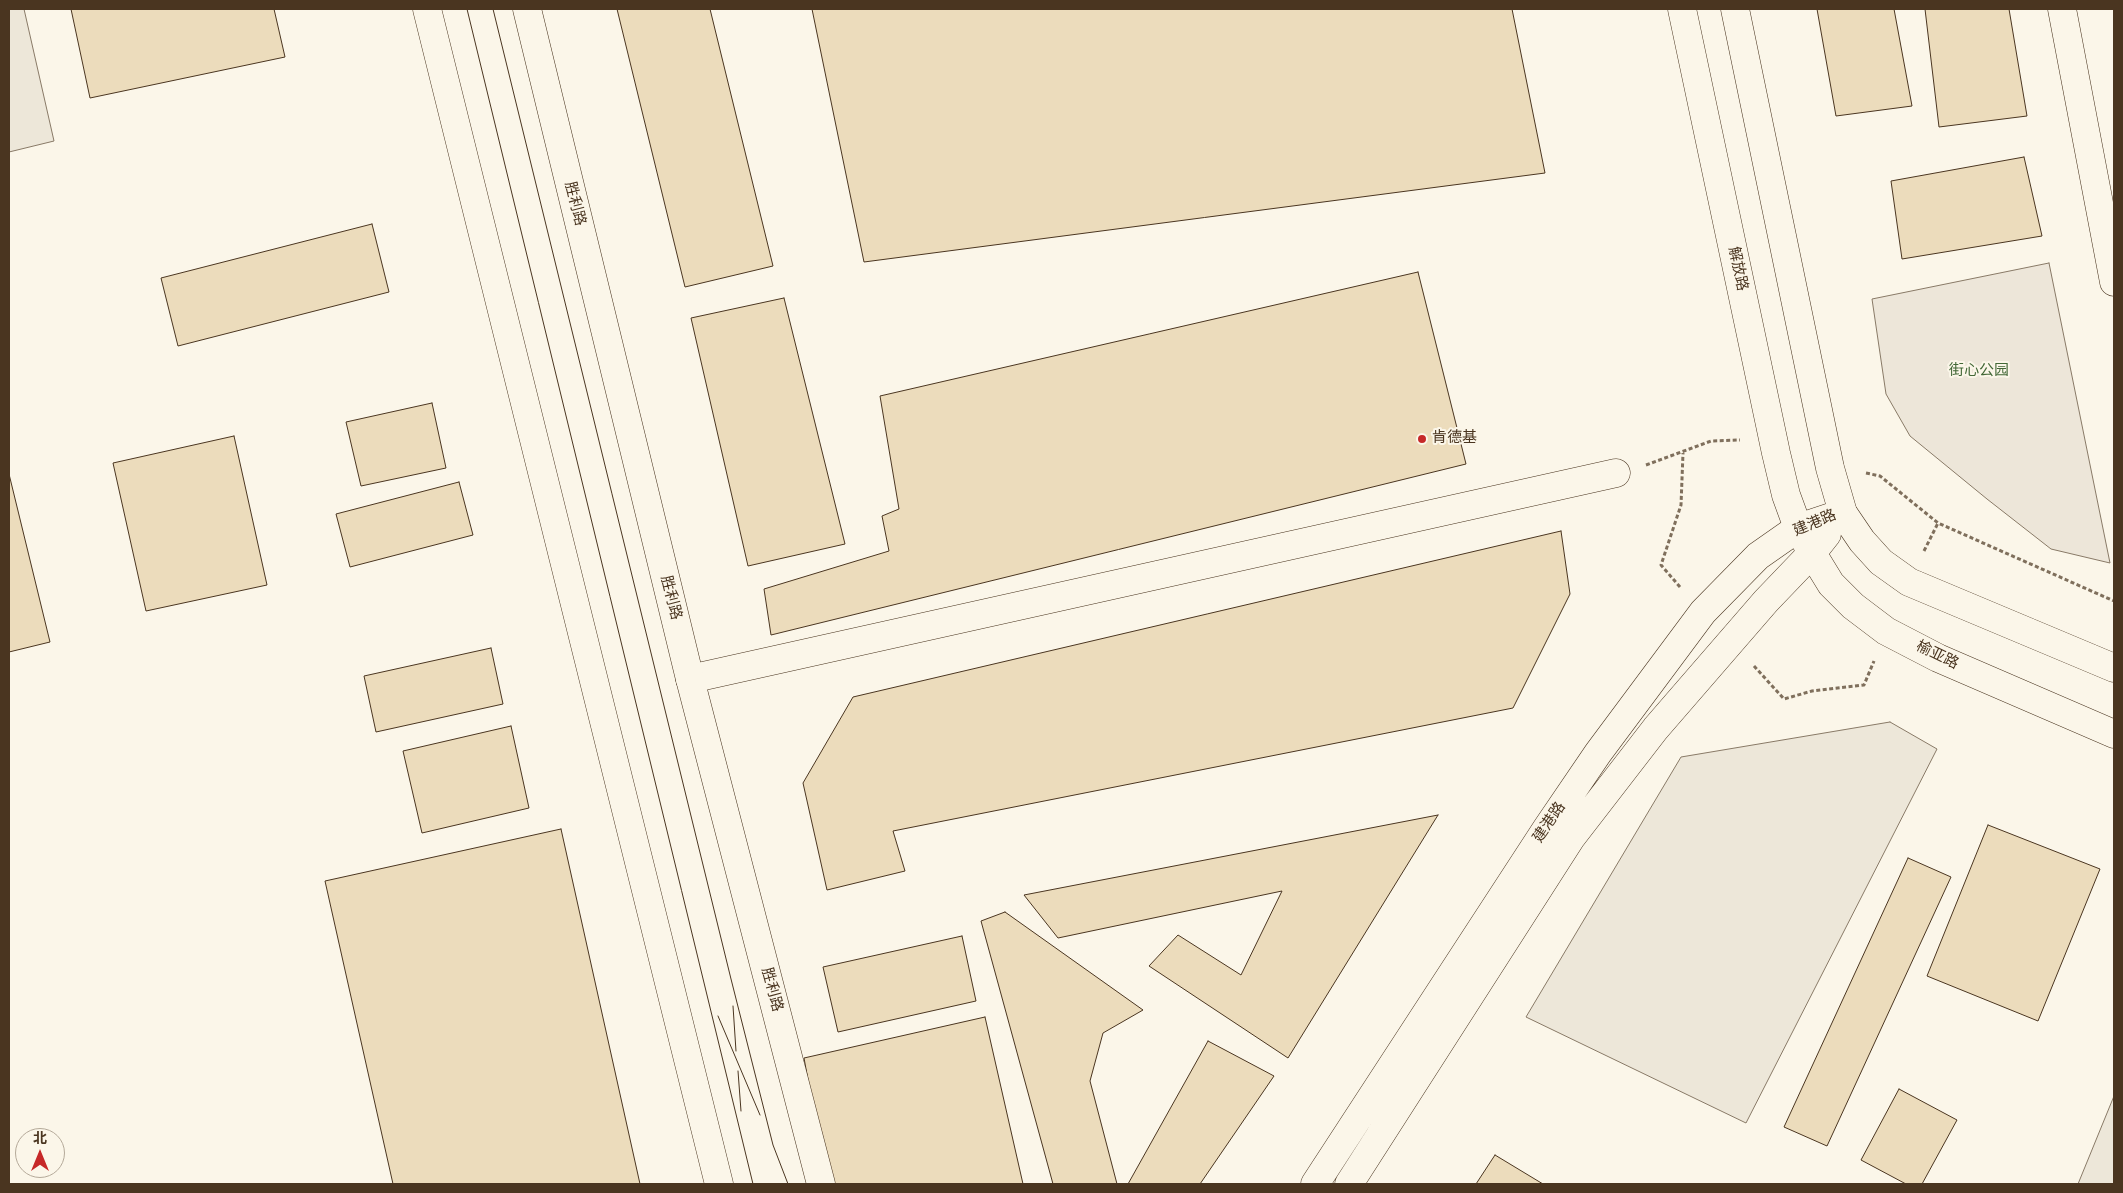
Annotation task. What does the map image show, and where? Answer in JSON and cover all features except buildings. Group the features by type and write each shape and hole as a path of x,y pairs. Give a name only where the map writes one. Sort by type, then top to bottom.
{"main road":[{"path":"427,9 719,1184"},
{"name":"胜利路","path":"527,9 690,680 821,1184"},
{"name":"解放路","path":"1682,9 1770,426 1786,495 1798,528"},
{"path":"1734,9 1830,468 1843,512 1862,541 1881,562 1909,582 1930,593 2114,668"},
{"path":"2062,9 2111,246 2114,282"},
{"path":"690,680 1616,473"},
{"name":"建港路","path":"1315,1184 1547,828 1598,753 1703,612 1758,556 1798,528 1843,512"},
{"name":"建港路","path":"1349,1184 1572,838 1656,728 1772,594 1812,553 1843,512"},
{"name":"榆亚路","path":"1798,528 1831,584 1853,606 1886,631 1938,658 2114,734"}],"green space":[{"name":"街心公园","path":"2049,263 2110,563 2051,549 1910,436 1886,394 1872,299"}],"shaded area":[{"path":"9,9 24,9 54,141 9,152"},
{"path":"1890,722 1937,749 1746,1123 1526,1017 1681,757"},
{"path":"2114,1096 2114,1184 2078,1184"}],"tram line":[{"path":"467,9 753,1184"},
{"path":"493,9 731,979 773,1145 788,1184"},
{"path":"733,1006 736,1051"},
{"path":"718,1016 760,1115"},
{"path":"738,1071 741,1111"}],"place":[{"name":"肯德基","path":"1422,439"}]}
